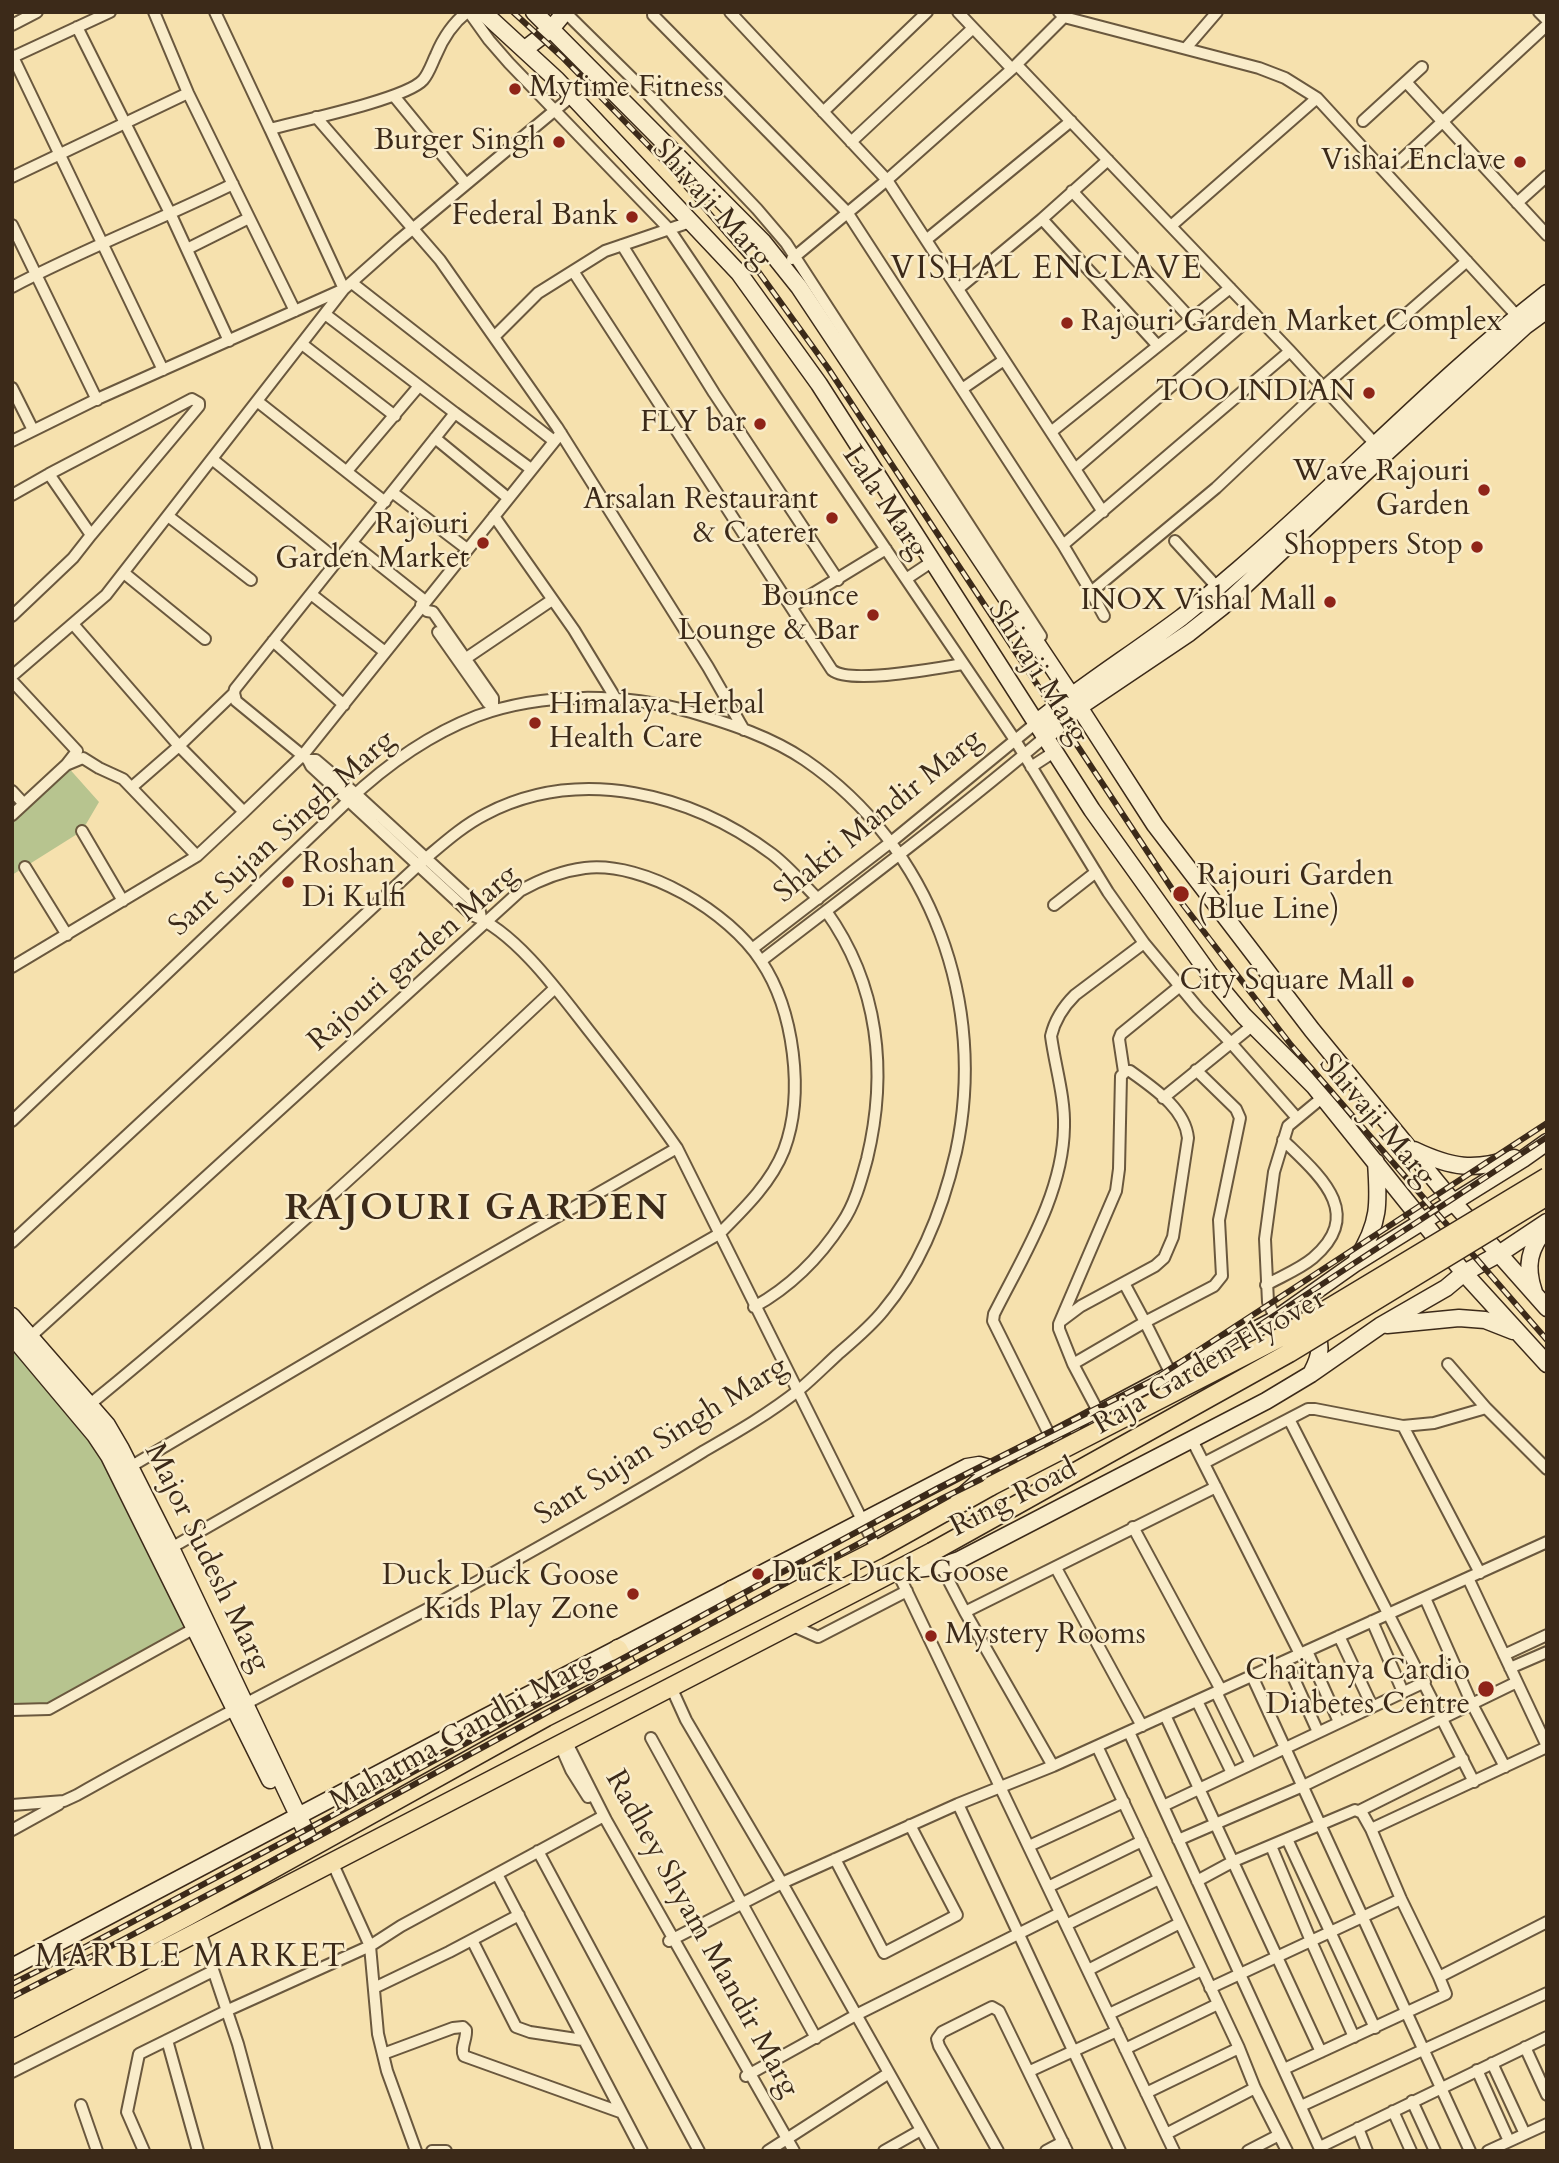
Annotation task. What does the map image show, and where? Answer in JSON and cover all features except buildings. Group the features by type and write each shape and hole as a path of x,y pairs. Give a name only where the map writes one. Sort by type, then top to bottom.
{"main road":[{"name":"Shivaji Marg","path":"483,12 572,96 739,273 819,384 1092,810 1210,975 1253,1025 1314,1086 1464,1273 1547,1364"},
{"path":"525,49 542,18 565,12"},
{"name":"Shivaji Marg","path":"542,18 763,242 789,262 799,287 1155,825 1312,1030 1453,1202 1547,1308"},
{"path":"1040,730 1184,615 1380,449 1521,321 1547,293"},
{"path":"1521,321 1547,310"},
{"path":"1075,701 1207,620 1253,580 1380,449"},
{"path":"1242,566 1253,580"},
{"path":"1409,1148 1438,1161 1465,1168 1490,1165 1540,1147"},
{"name":"Ring Road","path":"992,1478 1051,1438 1276,1318 1354,1264 1540,1147"},
{"path":"1354,1264 1370,1238 1376,1217 1376,1162"},
{"name":"Raja Garden Flyover","path":"944,1512 992,1478 1282,1337 1547,1177"},
{"name":"Raja Garden Flyover","path":"897,1571 937,1559 1289,1353 1547,1196"},
{"path":"1534,1294 1528,1265 1536,1240 1547,1225"},
{"name":"Ring Road","path":"937,1559 959,1560 1266,1401 1311,1374 1380,1326 1446,1288 1464,1273 1547,1225"},
{"name":"Major Sudesh Marg","path":"12,1316 89,1405 195,1628 241,1706"},
{"path":"1276,1318 1301,1318 1311,1324 1321,1346 1320,1357 1311,1374"},
{"path":"1380,1326 1460,1318 1485,1320 1518,1333"},
{"name":"Major Sudesh Marg","path":"12,1336 130,1467 171,1548 241,1706 309,1849"},
{"path":"12,1967 482,1719 973,1465 992,1478"},
{"name":"Mahatma Gandhi Marg","path":"12,2009 188,1916 546,1717 877,1550 944,1512"},
{"name":"Mahatma Gandhi Marg","path":"12,2028 897,1571"},
{"path":"732,1590 745,1616"},
{"path":"618,1649 631,1674"}],"street":[{"path":"12,24 37,12"},
{"path":"110,12 13,56 163,370"},
{"path":"154,12 188,93 295,311"},
{"path":"215,12 348,286 558,437"},
{"path":"270,129 394,96 418,85 443,39 458,19 468,12"},
{"name":"Lala Marg","path":"468,12 509,63 669,229 1015,740 1096,872 1144,943 1297,1118"},
{"path":"565,12 757,209 781,237 789,262 1015,67 1062,15 1285,78 1317,98 1521,321"},
{"path":"730,12 887,180 1103,512"},
{"path":"824,112 927,12"},
{"path":"958,12 1071,121 1380,449"},
{"path":"1186,48 1217,12"},
{"path":"1399,162 1547,23 1539,12"},
{"path":"653,15 847,212 1063,545 1104,616"},
{"path":"77,27 171,215 229,341"},
{"path":"851,142 973,27"},
{"path":"509,63 525,49"},
{"path":"1363,121 1422,67"},
{"path":"1406,82 1547,235"},
{"path":"12,177 188,93"},
{"path":"394,96 466,184"},
{"path":"12,676 106,595 348,286 572,96"},
{"path":"1171,226 1317,98"},
{"path":"316,117 440,260 494,337 708,667 744,730"},
{"path":"926,240 1071,121"},
{"path":"958,289 1108,160"},
{"path":"1517,203 1547,176"},
{"path":"12,287 233,184"},
{"path":"1072,191 1191,319"},
{"path":"187,249 249,218"},
{"path":"1042,219 1158,346"},
{"path":"494,337 538,293 605,251 690,222"},
{"path":"12,225 97,400"},
{"path":"622,245 714,393 838,580"},
{"path":"1091,592 1216,488 1323,387 1467,261"},
{"path":"573,271 832,670 848,677 894,674 963,664"},
{"path":"12,441 348,286"},
{"path":"1051,432 1230,288"},
{"path":"325,314 531,469"},
{"path":"1075,469 1255,314"},
{"path":"302,344 395,416"},
{"path":"1063,545 1290,351"},
{"path":"962,388 1004,360"},
{"path":"347,471 419,386"},
{"path":"12,388 33,430"},
{"path":"12,495 192,399 199,402 199,406 73,558 12,616"},
{"path":"257,401 385,502"},
{"path":"132,787 234,693 455,413"},
{"path":"12,967 197,856 305,757 385,652 425,606 467,549 558,437"},
{"path":"435,438 508,498"},
{"path":"212,459 338,561"},
{"path":"49,474 91,535"},
{"path":"392,492 467,549"},
{"path":"168,516 251,580"},
{"path":"494,516 616,699"},
{"path":"1175,541 1217,587"},
{"path":"352,543 433,612 463,661 493,698 494,709"},
{"path":"791,607 886,549"},
{"path":"906,579 933,561"},
{"path":"124,573 205,639"},
{"path":"312,594 385,652"},
{"path":"463,661 552,600"},
{"path":"73,624 179,746 244,812"},
{"path":"273,642 344,705"},
{"path":"12,681 77,751 66,765 12,815"},
{"path":"234,693 236,701 305,757 316,760 422,861 472,915 484,920 521,950 555,988 640,1096 677,1148 877,1550"},
{"name":"Sant Sujan Singh Marg","path":"12,1121 352,797 401,757 426,740 494,709 552,700 616,699 673,707 744,730 803,758 834,782 867,813 891,842 925,896 950,963 966,1052 960,1135 950,1179 937,1215 904,1282 882,1313 797,1391 746,1427 421,1613 64,1801 12,1805"},
{"path":"761,961 900,855 1024,755 1040,730"},
{"name":"Shakti Mandir Marg","path":"752,949 891,842 1015,740 1040,730"},
{"path":"1031,767 1054,752"},
{"path":"66,765 83,758 123,779 197,856"},
{"path":"12,1242 422,861 455,833 486,814 528,797 573,790 616,789 659,799 697,810 742,833 775,855 818,899"},
{"path":"12,791 24,804"},
{"path":"82,831 123,901"},
{"path":"25,867 67,935"},
{"name":"Rajouri garden Marg","path":"30,1337 484,920 537,881 554,874 586,868 613,869 644,876 699,902 741,936 761,961 780,998 791,1032 794,1086 791,1118 784,1150 770,1177 719,1234 171,1548"},
{"path":"1054,905 1096,872"},
{"path":"754,1307 780,1292 809,1265 843,1222 860,1186 872,1138 878,1094 877,1051 870,1003 856,961 826,911"},
{"path":"1051,1438 993,1321 994,1314 1050,1196 1062,1151 1064,1126 1051,1036 1054,1024 1066,1003 1144,943"},
{"path":"1099,1413 1073,1364 1059,1329 1116,1191 1121,1076 1124,1072 1119,1039 1121,1034 1180,986"},
{"path":"89,1405 202,1311 352,1178 555,988"},
{"path":"1163,1098 1253,1025"},
{"path":"1073,1364 1214,1286 1222,1276 1219,1220 1240,1118 1236,1110 1196,1070"},
{"path":"1061,1321 1081,1306 1155,1266 1164,1258 1173,1237 1188,1138 1187,1129 1182,1118 1163,1098 1130,1071 1124,1072"},
{"path":"1276,1318 1268,1302 1265,1226 1274,1172 1288,1126 1323,1097"},
{"path":"1266,1285 1312,1259 1335,1233 1338,1218 1334,1199 1325,1185 1283,1140"},
{"path":"130,1467 677,1148"},
{"path":"1124,1283 1171,1374"},
{"path":"1448,1364 1486,1408 1547,1469"},
{"path":"1204,1463 1305,1410 1315,1409 1403,1426 1434,1423 1486,1408"},
{"path":"1289,1419 1474,1782"},
{"path":"1403,1426 1480,1573"},
{"path":"1192,1440 1339,1722"},
{"path":"965,1612 1216,1486"},
{"path":"1133,1527 1219,1691 1251,1764"},
{"path":"671,1940 782,1883 958,1804 1053,1766 1547,1542"},
{"path":"937,1559 1053,1766"},
{"path":"1056,1567 1142,1726"},
{"path":"897,1571 1174,2151"},
{"path":"1371,1829 1547,1747 1544,1732 1510,1668 1468,1578"},
{"path":"791,1625 818,1637 907,1591"},
{"path":"1425,1598 1472,1704 1505,1767"},
{"path":"1372,1621 1404,1692"},
{"path":"12,1710 50,1709 195,1628"},
{"path":"1504,1655 1547,1635"},
{"path":"1339,1636 1372,1706"},
{"path":"1510,1668 1547,1651"},
{"path":"1286,1661 1318,1732"},
{"path":"1252,1676 1470,2151"},
{"path":"1163,1806 1424,1682"},
{"path":"1178,1840 1303,1786 1517,1682"},
{"path":"671,1687 686,1720 782,1883 933,2151"},
{"path":"1197,1701 1232,1773"},
{"path":"1165,1715 1321,2052"},
{"path":"1129,1731 1321,2149 1412,2101 1547,2037"},
{"path":"651,1738 816,2038"},
{"name":"Radhey Shyam Mandir Marg","path":"563,1743 571,1770 671,1940 785,2144 794,2151"},
{"name":"Radhey Shyam Mandir Marg","path":"563,1743 671,1940"},
{"path":"1097,1746 1239,2048 1255,2088 1287,2151"},
{"path":"1197,1881 1234,1861 1355,1810 1359,1811 1463,1759"},
{"path":"12,1830 64,1801"},
{"path":"1029,1846 1124,1802"},
{"path":"958,1804 1120,2151"},
{"path":"1284,2069 1446,1994 1371,1829 1359,1811"},
{"path":"144,2151 127,2112 139,2054 226,2011 370,1946 401,1926 600,1818"},
{"path":"835,1859 884,1953 957,1915 910,1825"},
{"path":"1287,1839 1375,2028"},
{"path":"1048,1887 1142,1841"},
{"path":"1271,1846 1354,2037"},
{"path":"538,1852 699,2151"},
{"path":"332,1862 370,1946 378,2034 416,2151"},
{"path":"497,1874 642,2151"},
{"path":"1066,1925 1159,1879"},
{"path":"1210,1988 1401,1899"},
{"path":"748,2075 856,2015 1060,1913"},
{"path":"374,1988 519,1915"},
{"path":"1439,1977 1547,1922"},
{"path":"1088,1970 1180,1923"},
{"path":"200,1931 238,2044 267,2151"},
{"path":"472,1940 516,2027 530,2032 583,2040"},
{"path":"1109,2014 1202,1970"},
{"path":"12,2072 212,1971"},
{"path":"1301,2106 1547,1993"},
{"path":"1125,2049 1218,2004"},
{"path":"998,2151 937,2039 942,2032 988,2008 996,2008 1030,2071 1065,2146 1046,2151"},
{"path":"383,2053 453,2028 463,2027 467,2035 464,2056 620,2112"},
{"path":"1030,2071 1116,2031"},
{"path":"167,2040 198,2151"},
{"path":"1525,2047 1547,2095"},
{"path":"1146,2093 1239,2048"},
{"path":"1492,2063 1525,2134"},
{"path":"1477,2070 1509,2141"},
{"path":"768,2151 785,2144 889,2073"},
{"path":"1166,2134 1255,2088"},
{"path":"1412,2101 1436,2151"},
{"path":"81,2105 97,2151"},
{"path":"1392,2111 1411,2151"},
{"path":"1492,2150 1547,2124"},
{"path":"1358,2128 1367,2151"},
{"path":"884,2151 921,2130"},
{"path":"1248,2151 1279,2135"},
{"path":"432,2151 446,2151"}],"green space":[{"path":"66,765 99,802 82,831 12,875 12,815"},
{"path":"12,1336 103,1446 195,1628 49,1709 12,1710"}],"railway":[{"path":"513,12 562,57 671,169 753,264 828,368 1178,898 1291,1045 1547,1340"},
{"path":"12,1984 300,1833 938,1488 1153,1380 1547,1123"},
{"path":"12,1997 306,1843 943,1498 1159,1391 1547,1137"}],"place":[{"name":"Mytime Fitness","path":"515,89"},
{"name":"Burger Singh","path":"559,142"},
{"name":"Vishai Enclave","path":"1520,162"},
{"name":"Federal Bank","path":"632,217"},
{"name":"Rajouri Garden Market Complex","path":"1067,323"},
{"name":"TOO INDIAN","path":"1369,393"},
{"name":"FLY bar","path":"760,424"},
{"name":"Wave Rajouri Garden","path":"1484,490"},
{"name":"Arsalan Restaurant & Caterer","path":"832,518"},
{"name":"Rajouri Garden Market","path":"483,543"},
{"name":"Shoppers Stop","path":"1477,547"},
{"name":"INOX Vishal Mall","path":"1330,602"},
{"name":"Bounce Lounge & Bar","path":"873,615"},
{"name":"Himalaya Herbal Health Care","path":"535,723"},
{"name":"Roshan Di Kulfi","path":"288,882"},
{"name":"Rajouri Garden (Blue Line)","path":"1181,894"},
{"name":"City Square Mall","path":"1408,982"},
{"name":"Duck Duck Goose","path":"758,1574"},
{"name":"Duck Duck Goose Kids Play Zone","path":"633,1594"},
{"name":"Mystery Rooms","path":"931,1636"},
{"name":"Chaitanya Cardio Diabetes Centre","path":"1486,1689"}],"district":[{"name":"VISHAL ENCLAVE","path":"1047,271"},
{"name":"RAJOURI GARDEN","path":"477,1210"},
{"name":"MARBLE MARKET","path":"191,1959"}]}
